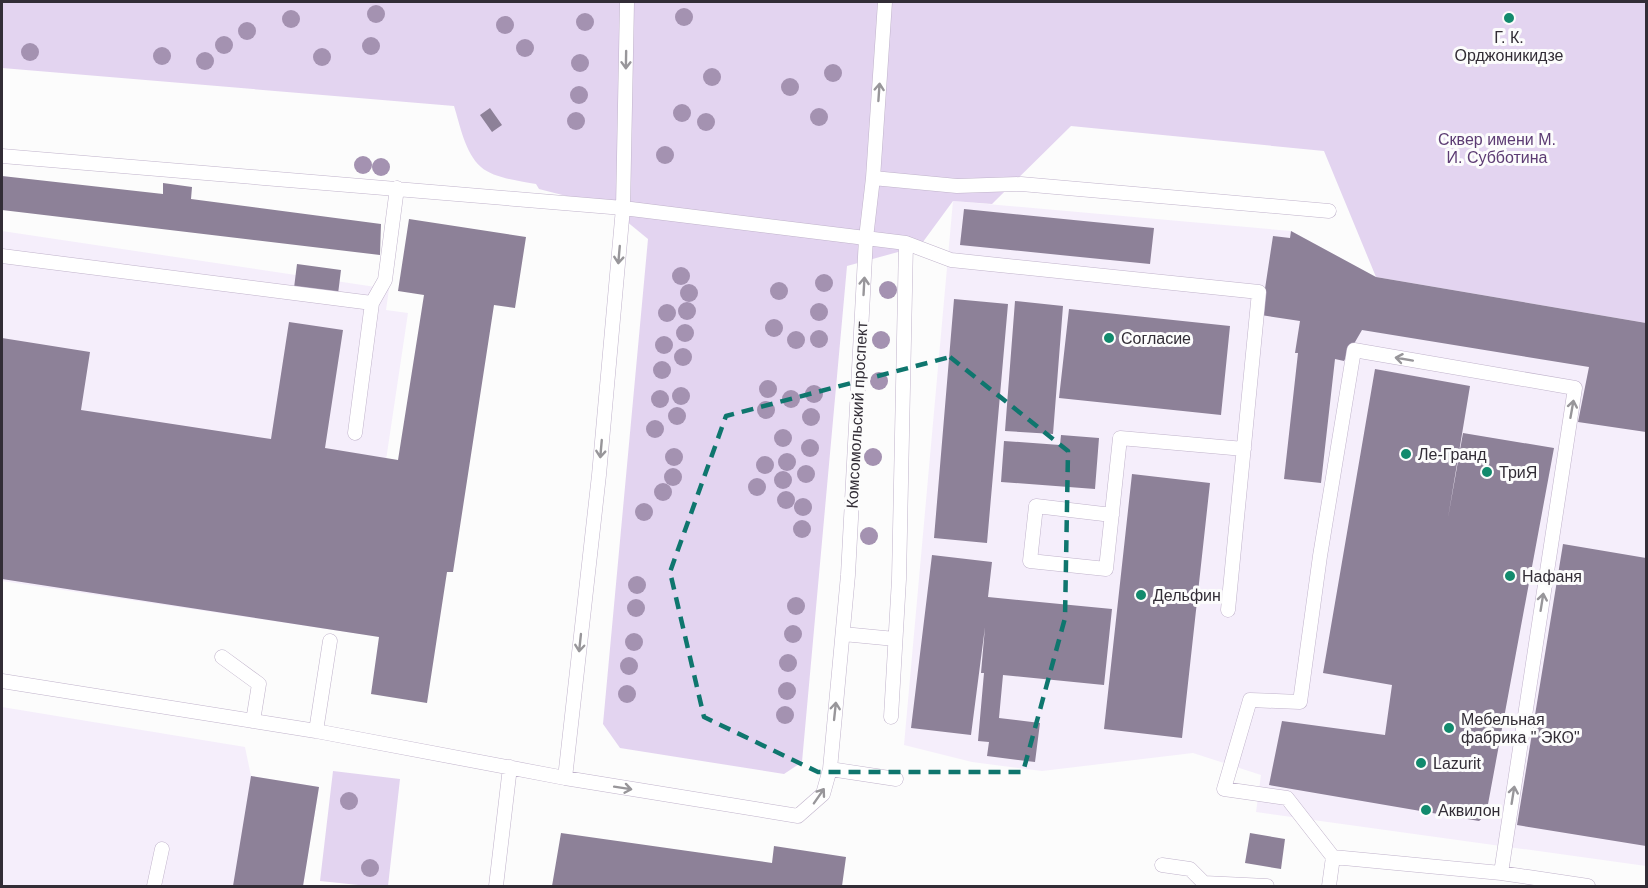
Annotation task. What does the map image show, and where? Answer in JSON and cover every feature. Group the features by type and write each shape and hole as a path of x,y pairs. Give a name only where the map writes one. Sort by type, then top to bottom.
{"lane":[{"path":"2,681 316,731 566,778 599,475 623,208 627,2"},
{"name":"Комсомольский проспект","path":"566,778 798,816 823,794 830,769 848,575 866,238 873,178 885,2"},
{"path":"2,156 397,188 577,206 623,208 906,243 951,260 1259,292 1228,610"},
{"path":"873,178 957,186 1021,184 1329,211"},
{"path":"355,433 372,303 385,280 397,188"},
{"path":"891,717 899,579 906,243"},
{"path":"2,256 372,303"},
{"path":"1329,886 1333,857 1287,798 1224,789 1250,700 1300,702 1320,556 1354,350 1575,388 1501,873"},
{"path":"1112,515 1036,506 1030,561 1106,569 1112,515 1120,438 1244,449"},
{"path":"843,634 895,639"},
{"path":"316,731 330,641"},
{"path":"222,657 259,684 253,721"},
{"path":"496,886 510,767"},
{"path":"830,769 896,779"},
{"path":"154,886 162,849"},
{"path":"1333,857 1501,873 1588,886"},
{"path":"1162,865 1190,869 1204,885 1267,886"}],"highlighted area":[{"path":"950,357 1068,451 1065,618 1023,772 818,772 704,717 670,572 726,416"}],"shaded area":[{"path":"953,201 1291,231 1376,277 1646,323 1646,866 1256,812 1261,775 1193,753 1042,771 972,762 904,745"},
{"path":"2,231 389,289 386,310 408,313 360,634 2,581"},
{"path":"2,707 245,747 251,776 319,787 303,886 2,886"}],"green space":[{"name":"Сквер имени М. И. Субботина","path":"2,2 1646,2 1646,323 1376,277 1324,151 1071,126 992,204 953,201 920,246 847,266 802,762 784,774 620,748 603,724 648,239 609,207 539,189 536,184 507,179 486,171 475,161 467,147 454,106 2,68"},
{"path":"333,771 400,779 388,886 320,881"}],"building":[{"path":"490,108 502,125 492,132 480,115"},
{"path":"2,176 163,194 163,183 192,187 191,199 381,224 380,255 2,210"},
{"path":"964,209 1154,228 1150,264 960,245"},
{"path":"409,219 526,237 515,308 494,305 453,572 447,572 427,703 371,694 379,637 2,579 2,338 90,352 81,410 271,439 289,322 343,330 325,448 398,460 424,295 398,291"},
{"path":"1291,231 1376,277 1646,323 1646,432 1578,422 1589,367 1362,330 1344,361 1335,359 1321,483 1284,479 1300,321 1261,315 1273,236 1290,238"},
{"path":"297,264 341,270 338,294 294,288"},
{"path":"954,299 1008,304 987,543 934,538"},
{"path":"1015,301 1063,306 1053,434 1005,431"},
{"path":"1069,309 1230,326 1221,415 1059,398"},
{"path":"1375,369 1470,386 1448,518 1463,433 1554,448 1486,815 1479,821 1269,785 1282,721 1385,735 1392,685 1323,673"},
{"path":"1061,435 1099,438 1095,489 1001,482 1004,441 1060,445"},
{"path":"1132,474 1210,483 1182,738 1104,729"},
{"path":"1563,544 1646,558 1646,846 1517,825"},
{"path":"932,555 992,562 988,597 1112,609 1104,685 1003,675 999,718 1040,723 1035,762 987,756 989,742 978,741 984,673 981,673 985,627 971,735 911,728"},
{"path":"251,776 319,787 303,886 233,886"},
{"path":"561,833 772,863 774,846 846,857 842,886 552,886"},
{"path":"1250,833 1285,839 1281,869 1245,863"}],"place":[{"name":"Г. К. Орджоникидзе","path":"1509,18"},
{"name":"Согласие","path":"1109,338"},
{"name":"Ле-Гранд","path":"1406,454"},
{"name":"ТриЯ","path":"1487,472"},
{"name":"Нафаня","path":"1510,576"},
{"name":"Дельфин","path":"1141,595"},
{"name":"Мебельная фабрика \" ЭКО\"","path":"1449,728"},
{"name":"Lazurit","path":"1421,763"},
{"name":"Аквилон","path":"1426,810"}]}
